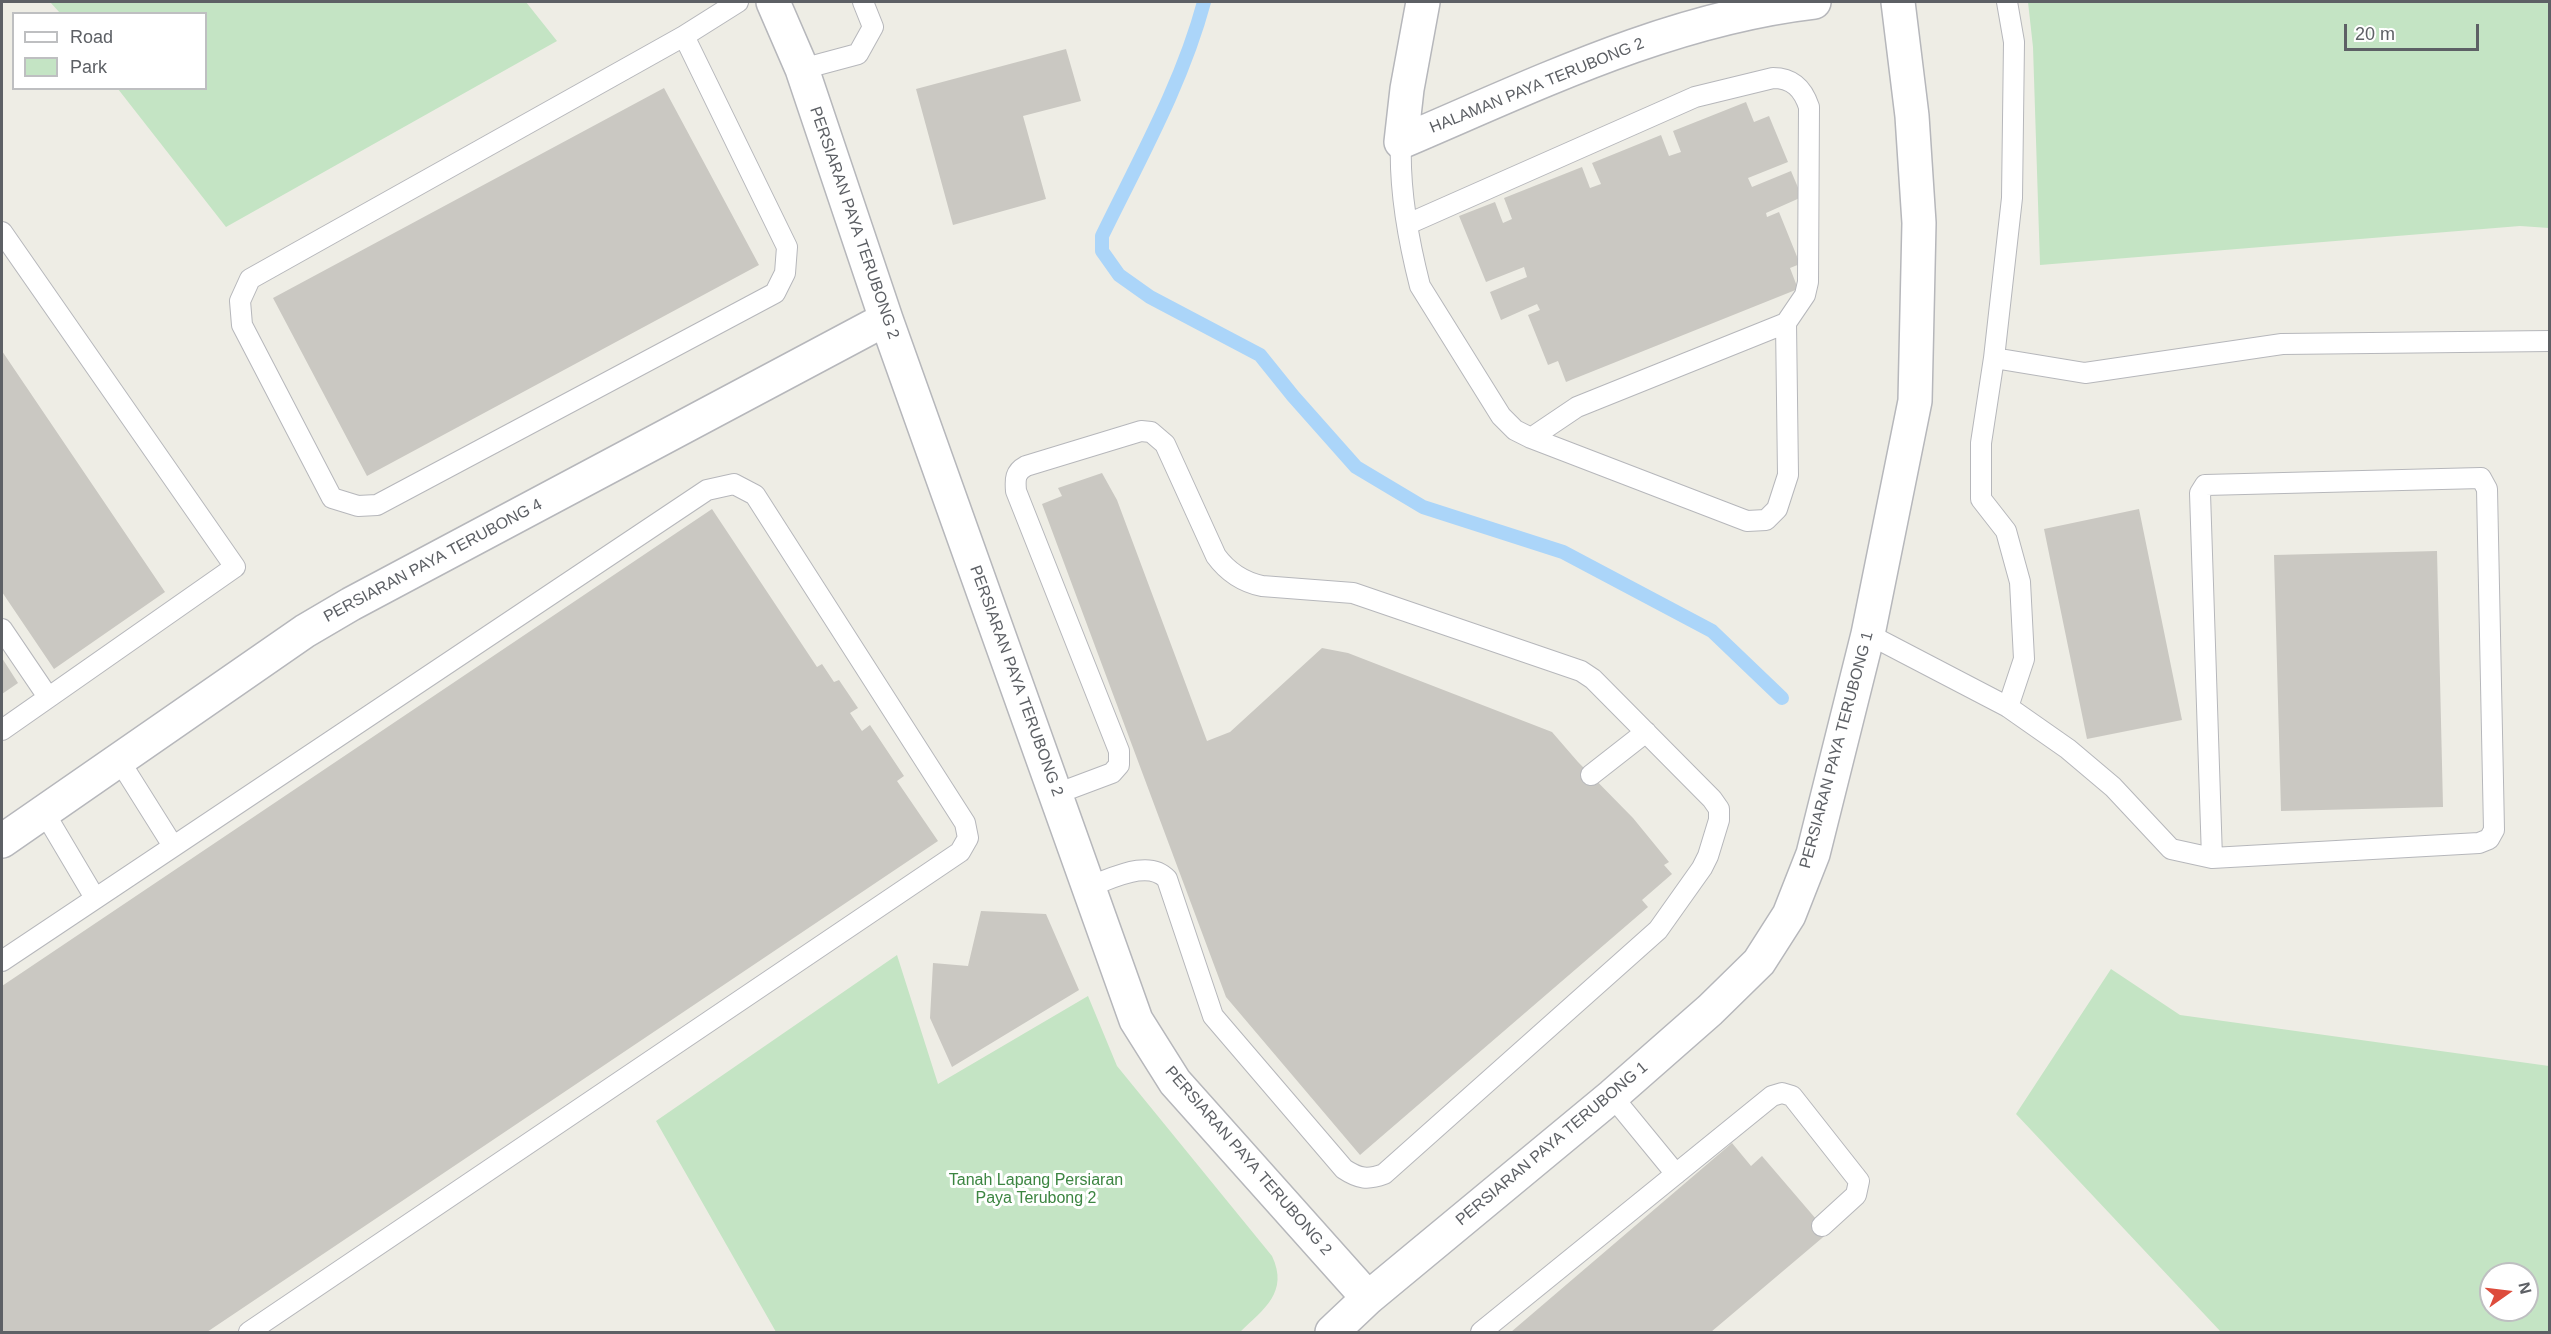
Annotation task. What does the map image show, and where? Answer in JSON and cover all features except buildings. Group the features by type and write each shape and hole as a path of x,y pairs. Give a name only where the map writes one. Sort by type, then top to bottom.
{"street":[{"name":"PERSIARAN PAYA TERUBONG 2","path":"773,2 802,69 886,319 1136,1020 1175,1082 1368,1298"},
{"path":"1401,142 1407,89 1424,2"},
{"name":"HALAMAN PAYA TERUBONG 2","path":"1401,142 1588,62 1680,30 1738,14 1814,2"},
{"name":"PERSIARAN PAYA TERUBONG 1","path":"1332,1332 1368,1298 1612,1096 1710,1011 1759,962 1789,915 1813,854 1868,634 1915,401 1919,223 1912,116 1898,2"},
{"name":"PERSIARAN PAYA TERUBONG 4","path":"2,841 305,631 351,604 886,319"}],"lane":[{"path":"684,36 787,247 785,273 775,293 377,505 358,506 332,498 242,325 240,301 250,279 684,36 738,2"},
{"path":"802,69 858,54 873,27 863,2"},
{"path":"2007,2 2014,42 2012,198 1994,358 1981,443 1981,499 2006,531 2020,582 2024,659 2008,707"},
{"path":"1408,224 1695,97 1773,78 1785,78 1805,94 1809,107 1808,282 1805,295 1786,323 1577,407 1532,438"},
{"path":"1401,142 1400,174 1414,263 1420,286 1501,416 1515,430 1532,438 1747,520 1766,520 1777,509 1788,475 1786,323"},
{"path":"2,232 235,567 2,730"},
{"path":"1994,358 2085,373 2282,344 2550,341"},
{"path":"1056,794 1112,773 1119,765 1119,751 1016,491 1015,477 1019,470 1026,466 1141,431 1151,432 1166,444 1216,556 1225,568 1252,584 1262,586 1353,592 1581,671 1593,679 1712,798 1719,808 1719,820 1708,856 1658,930 1384,1174 1370,1179 1356,1177 1344,1169 1213,1016 1167,879 1153,869 1143,869 1088,887"},
{"path":"1868,634 2008,707 2068,749 2113,787 2171,849 2212,858 2479,843 2489,839 2494,830 2487,489 2481,478 2205,485 2200,493 2212,858"},
{"path":"2,961 707,490 734,484 755,495 965,823 968,838 960,852 249,1332"},
{"path":"2,629 48,697"},
{"path":"1591,776 1646,732"},
{"path":"119,760 173,846"},
{"path":"44,812 95,898"},
{"path":"1481,1332 1772,1096 1782,1093 1792,1096 1859,1180 1856,1195 1822,1226"},
{"path":"1612,1096 1676,1174"}],"green space":[{"path":"50,2 526,2 557,41 226,227 119,90 207,90 207,12 59,12"},
{"path":"2028,2 2549,2 2549,228 2520,226 2040,265 2033,47"},
{"name":"Tanah Lapang Persiaran Paya Terubong 2","path":"897,955 938,1084 1088,996 1117,1066 1272,1256 1278,1280 1276,1290 1258,1315 1240,1332 776,1332 656,1121"},
{"path":"2111,969 2180,1015 2549,1066 2549,1332 2221,1332 2016,1114"}],"waterway":[{"path":"1204,2 1172,92 1102,236 1102,251 1119,275 1150,297 1260,355 1356,467 1423,507 1563,552 1712,631 1782,698"}]}
